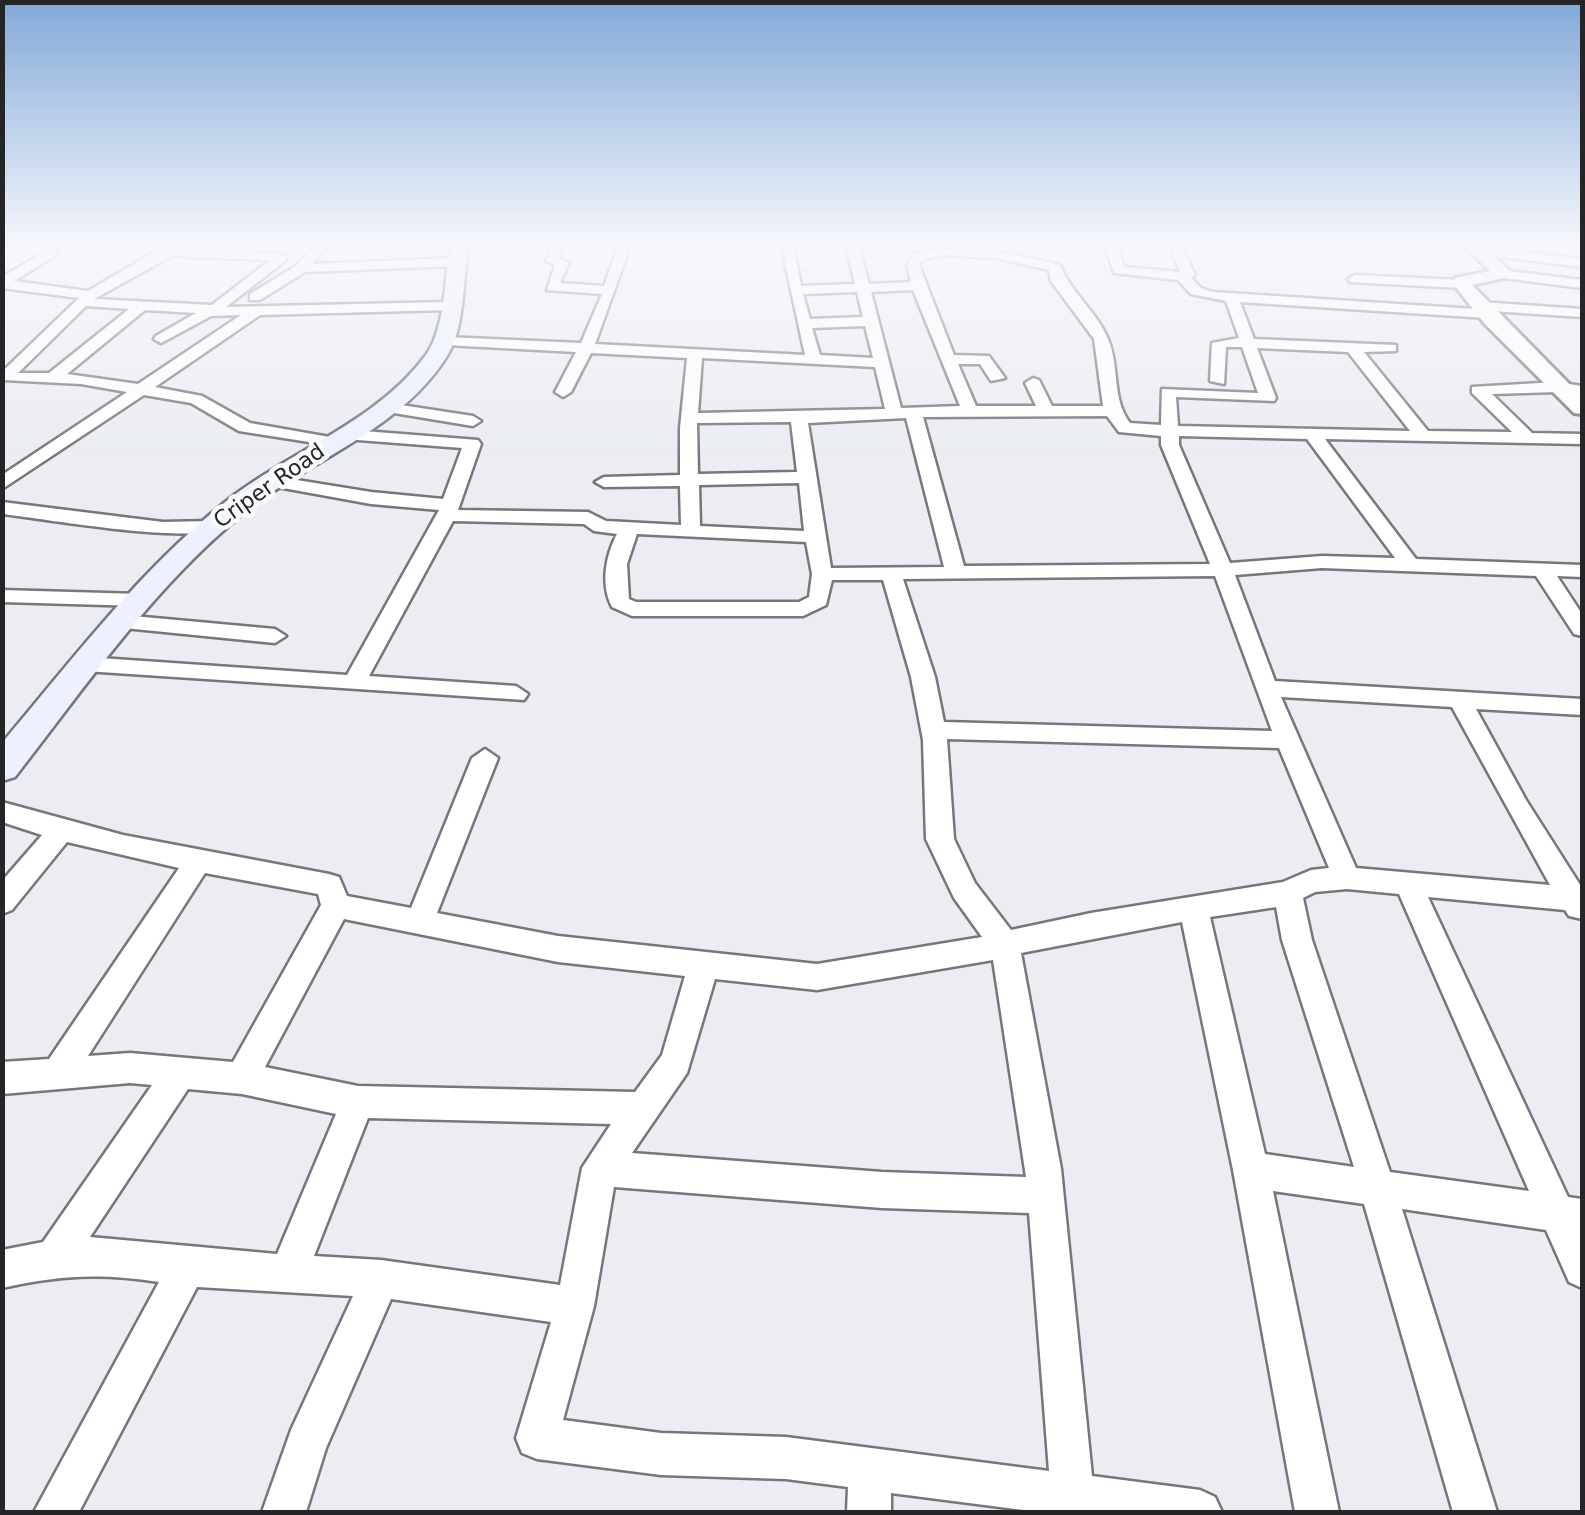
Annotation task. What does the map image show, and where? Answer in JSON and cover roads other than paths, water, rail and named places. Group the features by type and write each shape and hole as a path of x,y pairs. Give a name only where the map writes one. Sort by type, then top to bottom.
{"main road":[{"path":"446,341 447,315"},
{"name":"Criper Road","path":"2,768 140,600 211,527 272,481 388,408 446,341"}],"street":[{"path":"5,376 70,315"},
{"path":"54,377 131,315"},
{"path":"161,339 202,315"},
{"path":"2,484 252,315"},
{"path":"563,392 601,315"},
{"path":"802,315 812,358"},
{"path":"869,315 880,362 903,412 956,574"},
{"path":"930,315 970,411"},
{"path":"1083,315 1101,339 1108,364 1112,411 1126,428 1582,440"},
{"path":"1237,315 1268,398 1168,392 1170,446 1224,570 1266,688 1346,878"},
{"path":"1488,315 1582,408"},
{"path":"805,324 871,322"},
{"path":"446,341 880,362"},
{"path":"1218,381 1219,343 1391,348"},
{"path":"1352,348 1422,434"},
{"path":"2,351 34,351"},
{"path":"691,533 689,418 695,354"},
{"path":"948,360 984,359 997,378"},
{"path":"5,376 54,377 196,399 246,427 343,439 472,444 449,510 355,681"},
{"path":"1033,383 1046,410"},
{"path":"1527,438 1478,390 1557,386 1582,391"},
{"path":"388,408 474,421"},
{"path":"689,418 1112,411"},
{"path":"631,529 622,540 616,591 619,602 632,609 803,609 818,600 822,574 806,477 802,416"},
{"path":"1312,434 1409,564"},
{"path":"588,518 599,504 604,482 616,460"},
{"path":"604,482 806,477"},
{"path":"272,481 449,510 588,518 596,527 816,537"},
{"path":"2,508 163,528 211,527"},
{"path":"822,574 1224,570 1322,562 1582,571"},
{"path":"1542,568 1582,629"},
{"path":"892,576 923,678 933,730 940,838 964,890 1005,945 1045,1196 1073,1504"},
{"path":"2,596 140,600"},
{"path":"122,622 275,636"},
{"path":"85,664 236,678 355,681 516,694"},
{"path":"1266,688 1582,708"},
{"path":"1460,700 1516,806 1580,904"},
{"path":"933,730 1288,740"},
{"path":"420,922 485,758"},
{"path":"2,812 60,833 198,864 329,885 336,906 242,1078"},
{"path":"2,902 60,833"},
{"path":"56,1076 198,864"},
{"path":"336,906 558,949 817,977 1005,945 1091,925 1288,893 1311,881 1346,878 1580,904"},
{"path":"1409,886 1571,1216 1582,1270"},
{"path":"1288,893 1296,940 1335,1047 1475,1512"},
{"path":"1194,911 1251,1170 1317,1512"},
{"path":"703,967 676,1062 600,1168 575,1306 538,1438 661,1454 786,1458 1073,1504 1200,1512"},
{"path":"2,1078 130,1068 242,1078 270,1088 358,1102 640,1108"},
{"path":"54,1258 180,1072"},
{"path":"288,1274 358,1102"},
{"path":"600,1168 882,1190 1045,1196"},
{"path":"1251,1170 1571,1216"},
{"path":"2,1269 54,1258 106,1255 187,1268 382,1279 575,1306"},
{"path":"56,1512 187,1268"},
{"path":"284,1512 306,1444 382,1279"},
{"path":"869,1512 870,1470"}]}
